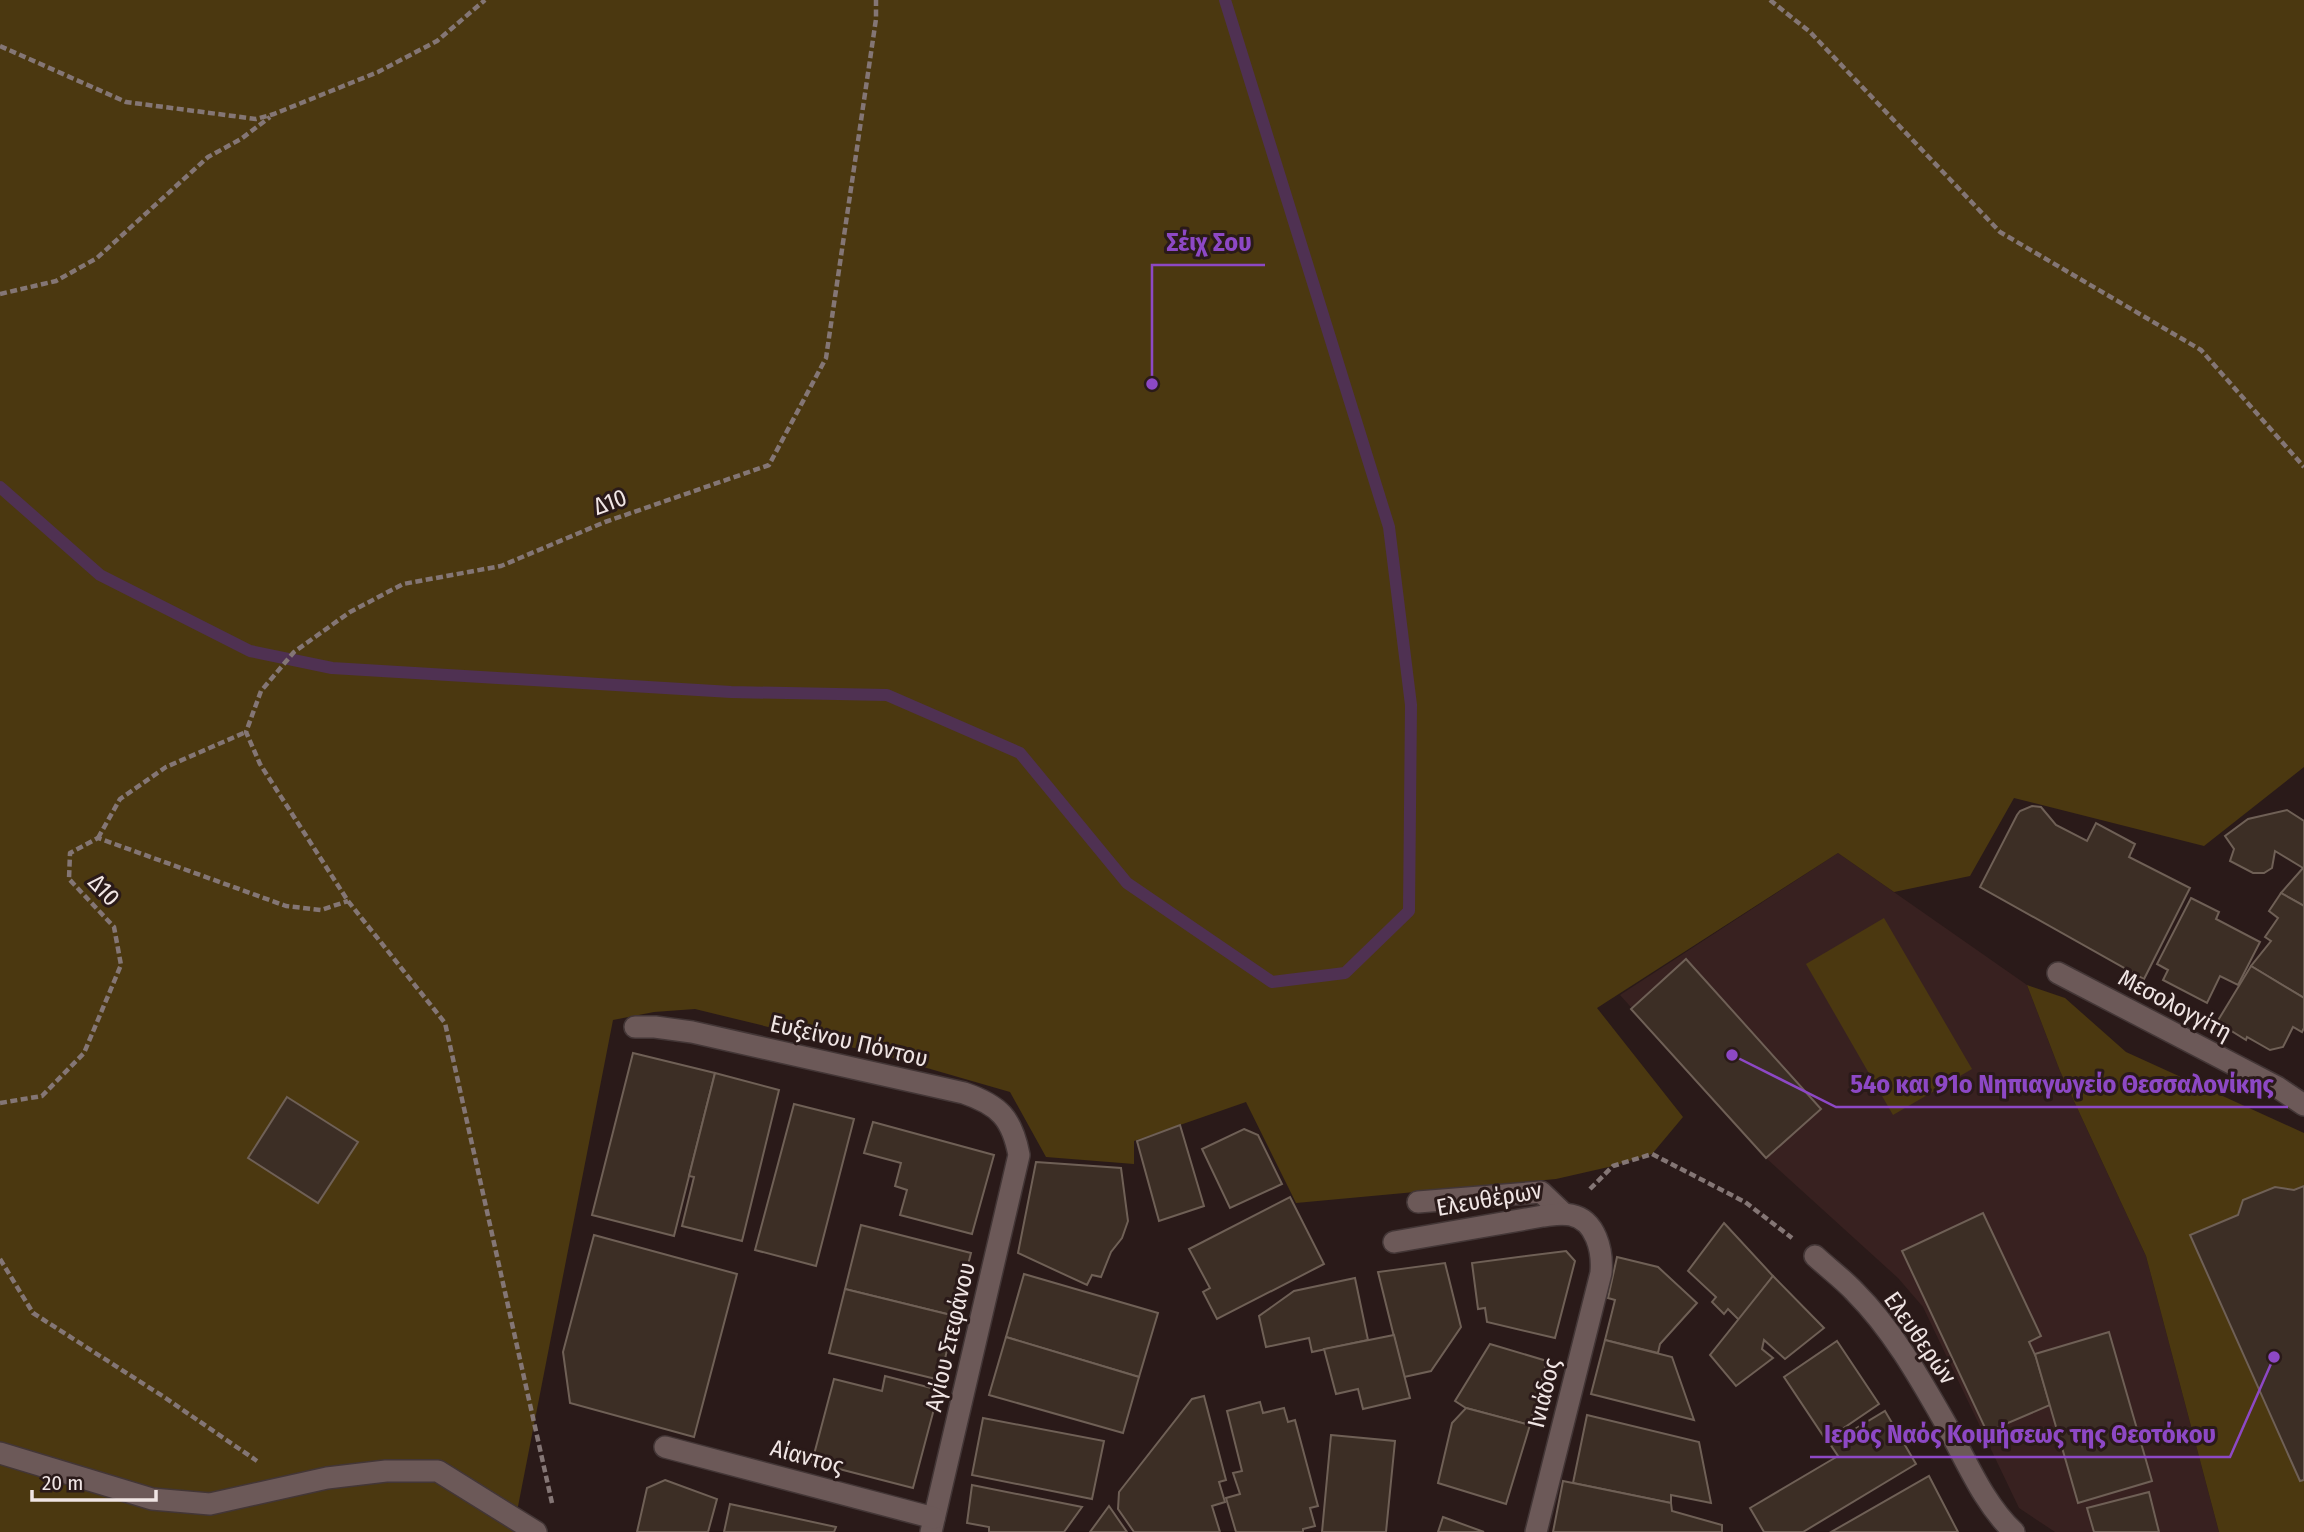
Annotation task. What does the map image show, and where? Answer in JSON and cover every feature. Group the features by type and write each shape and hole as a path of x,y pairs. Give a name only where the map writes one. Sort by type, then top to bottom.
{"street":[{"name":"Μεσολογγίτη","path":"2058,973 2277,1087 2304,1105"},
{"name":"Ευξείνου Πόντου","path":"635,1027 692,1032 978,1098 1007,1119 1015,1134 1019,1155"},
{"name":"Αγίου Στεφάνου","path":"933,1525 1019,1155"},
{"path":"1418,1202 1541,1192 1564,1214"},
{"name":"Ελευθέρων","path":"1394,1242 1564,1214 1580,1218 1592,1230 1600,1248 1602,1266"},
{"name":"Ελευθερών","path":"1815,1256 1856,1292 1891,1337 1927,1392 1986,1496 2011,1530"},
{"name":"Ινιάδος","path":"1536,1532 1602,1266"},
{"name":"Αίαντος","path":"665,1447 933,1525"},
{"path":"0,1453 152,1499 210,1504 327,1478 386,1471 438,1471 536,1532"}],"path":[{"path":"0,46 126,102 256,119 378,72 436,41 485,0"},
{"name":"Δ10","path":"246,732 261,691 294,652 350,612 403,584 501,566 604,522 769,465 826,358 876,19 876,0"},
{"path":"1770,0 1811,32 2000,232 2201,350 2304,467"},
{"path":"0,294 56,281 97,258 208,157 241,139 274,114"},
{"path":"98,838 120,799 166,767 246,732 260,764 348,901 445,1023 552,1505"},
{"name":"Δ10","path":"0,1103 42,1096 84,1053 121,965 114,927 69,879 70,853 98,838 286,906 321,910 348,901"},
{"path":"1564,1214 1613,1166 1652,1154 1745,1202 1815,1256"},
{"path":"0,1259 33,1313 164,1397 293,1485"}],"shaded area":[{"path":"0,0 2304,0 2304,767 2204,846 2014,798 1970,876 1894,892 1838,853 1597,1008 1683,1117 1652,1154 1556,1179 1296,1203 1246,1102 1134,1141 1134,1164 1046,1157 1010,1092 875,1053 695,1009 654,1012 613,1020 513,1532 0,1532"},
{"path":"1838,853 2027,985 2060,1071 2146,1256 2219,1532 2055,1532 2019,1508 1923,1307 1898,1278 1766,1158 1620,995"},
{"path":"1884,918 1972,1069 1893,1115 1806,964"},
{"path":"2027,985 2065,998 2126,1052 2304,1133 2304,1532 2219,1532 2146,1256 2060,1071"}],"building":[{"path":"2032,806 2041,807 2056,825 2087,841 2096,823 2135,844 2129,857 2190,888 2144,979 1980,887 2017,815"},
{"path":"2287,810 2304,821 2304,906 2281,893 2303,868 2275,851 2272,868 2264,873 2253,873 2230,861 2234,849 2225,836 2248,819"},
{"path":"2281,893 2304,906 2304,998 2251,966 2271,941 2265,937 2278,918 2269,911"},
{"path":"2191,898 2219,912 2216,919 2260,942 2238,985 2220,976 2207,1003 2163,980 2168,970 2157,964"},
{"path":"1686,959 1821,1109 1766,1158 1631,1009"},
{"path":"2251,966 2304,998 2304,1028 2302,1032 2293,1027 2283,1047 2270,1050 2247,1037 2246,1040 2217,1022"},
{"path":"633,1053 715,1073 674,1236 592,1215"},
{"path":"715,1073 779,1090 742,1241 682,1226 694,1177 689,1176"},
{"path":"287,1097 358,1142 318,1203 248,1158"},
{"path":"794,1104 854,1119 816,1266 755,1250"},
{"path":"873,1122 994,1155 972,1234 900,1215 907,1190 895,1186 901,1163 864,1153"},
{"path":"1180,1125 1204,1206 1159,1221 1137,1141"},
{"path":"1244,1129 1258,1135 1282,1184 1230,1208 1202,1149"},
{"path":"1036,1162 1121,1168 1128,1221 1101,1277 1092,1275 1087,1285 1018,1253"},
{"path":"2304,1186 2304,1480 2300,1481 2190,1235 2238,1215 2243,1200 2275,1187 2294,1190"},
{"path":"1290,1197 1324,1264 1217,1319 1203,1292 1210,1288 1189,1249"},
{"path":"1983,1213 2041,1336 2029,1342 2050,1405 1987,1432 1902,1251"},
{"path":"1724,1223 1773,1276 1739,1320 1728,1309 1724,1314 1712,1302 1716,1297 1688,1271"},
{"path":"861,1225 971,1253 955,1316 845,1289"},
{"path":"594,1235 737,1274 694,1437 570,1403 563,1352"},
{"path":"1566,1251 1575,1261 1555,1338 1487,1322 1485,1308 1478,1309 1472,1263"},
{"path":"1617,1257 1658,1267 1697,1303 1660,1344 1658,1353 1605,1340 1615,1300 1608,1298"},
{"path":"1445,1263 1461,1327 1431,1371 1404,1377 1378,1272"},
{"path":"1024,1274 1158,1313 1139,1377 1006,1337"},
{"path":"1773,1276 1824,1328 1785,1359 1764,1340 1762,1349 1773,1358 1736,1386 1710,1355"},
{"path":"1355,1278 1368,1340 1312,1352 1309,1338 1266,1347 1259,1316 1294,1291"},
{"path":"845,1289 955,1316 940,1380 829,1353"},
{"path":"2109,1332 2152,1481 2078,1503 2035,1354"},
{"path":"1394,1335 1410,1398 1363,1409 1358,1389 1336,1394 1324,1349"},
{"path":"1006,1337 1139,1377 1123,1433 989,1395"},
{"path":"1605,1340 1672,1357 1694,1420 1591,1394"},
{"path":"1837,1341 1879,1404 1826,1440 1784,1377"},
{"path":"1490,1344 1547,1361 1530,1425 1466,1408 1455,1401"},
{"path":"885,1376 939,1390 913,1488 812,1462 834,1379 882,1391"},
{"path":"1204,1396 1226,1480 1219,1482 1225,1502 1212,1506 1220,1532 1134,1532 1118,1509 1119,1492 1192,1399"},
{"path":"1260,1402 1263,1413 1284,1408 1288,1422 1295,1420 1318,1506 1310,1508 1315,1526 1303,1529 1303,1532 1236,1532 1226,1498 1240,1494 1233,1473 1242,1471 1227,1411"},
{"path":"1466,1408 1530,1425 1506,1504 1438,1483 1452,1423"},
{"path":"1885,1411 1916,1464 1803,1532 1764,1532 1750,1508 1838,1456 1830,1444"},
{"path":"1587,1415 1699,1442 1711,1503 1671,1495 1671,1503 1573,1483"},
{"path":"983,1418 1104,1441 1092,1499 972,1475"},
{"path":"1331,1435 1395,1441 1386,1532 1322,1532"},
{"path":"1929,1476 1958,1532 1831,1532"},
{"path":"665,1480 717,1499 708,1532 637,1532 647,1488"},
{"path":"1563,1481 1671,1503 1672,1511 1722,1525 1722,1532 1553,1532"},
{"path":"972,1485 1082,1507 1064,1532 989,1532 989,1527 967,1523"},
{"path":"2149,1492 2159,1532 2094,1532 2087,1508"},
{"path":"730,1504 836,1527 834,1532 724,1532"},
{"path":"1109,1506 1127,1532 1090,1532"},
{"path":"1443,1517 1484,1532 1438,1532"}],"waterway":[{"path":"0,487 100,575 250,651 332,668 731,692 887,695 1020,753 1127,883 1272,982 1345,973 1409,911 1411,705 1389,527 1225,0"}],"place":[{"name":"Σέιχ Σου","path":"1152,384"},
{"name":"54ο και 91ο Νηπιαγωγείο Θεσσαλονίκης","path":"1732,1055"},
{"name":"Ιερός Ναός Κοιμήσεως της Θεοτόκου","path":"2274,1357"}]}
